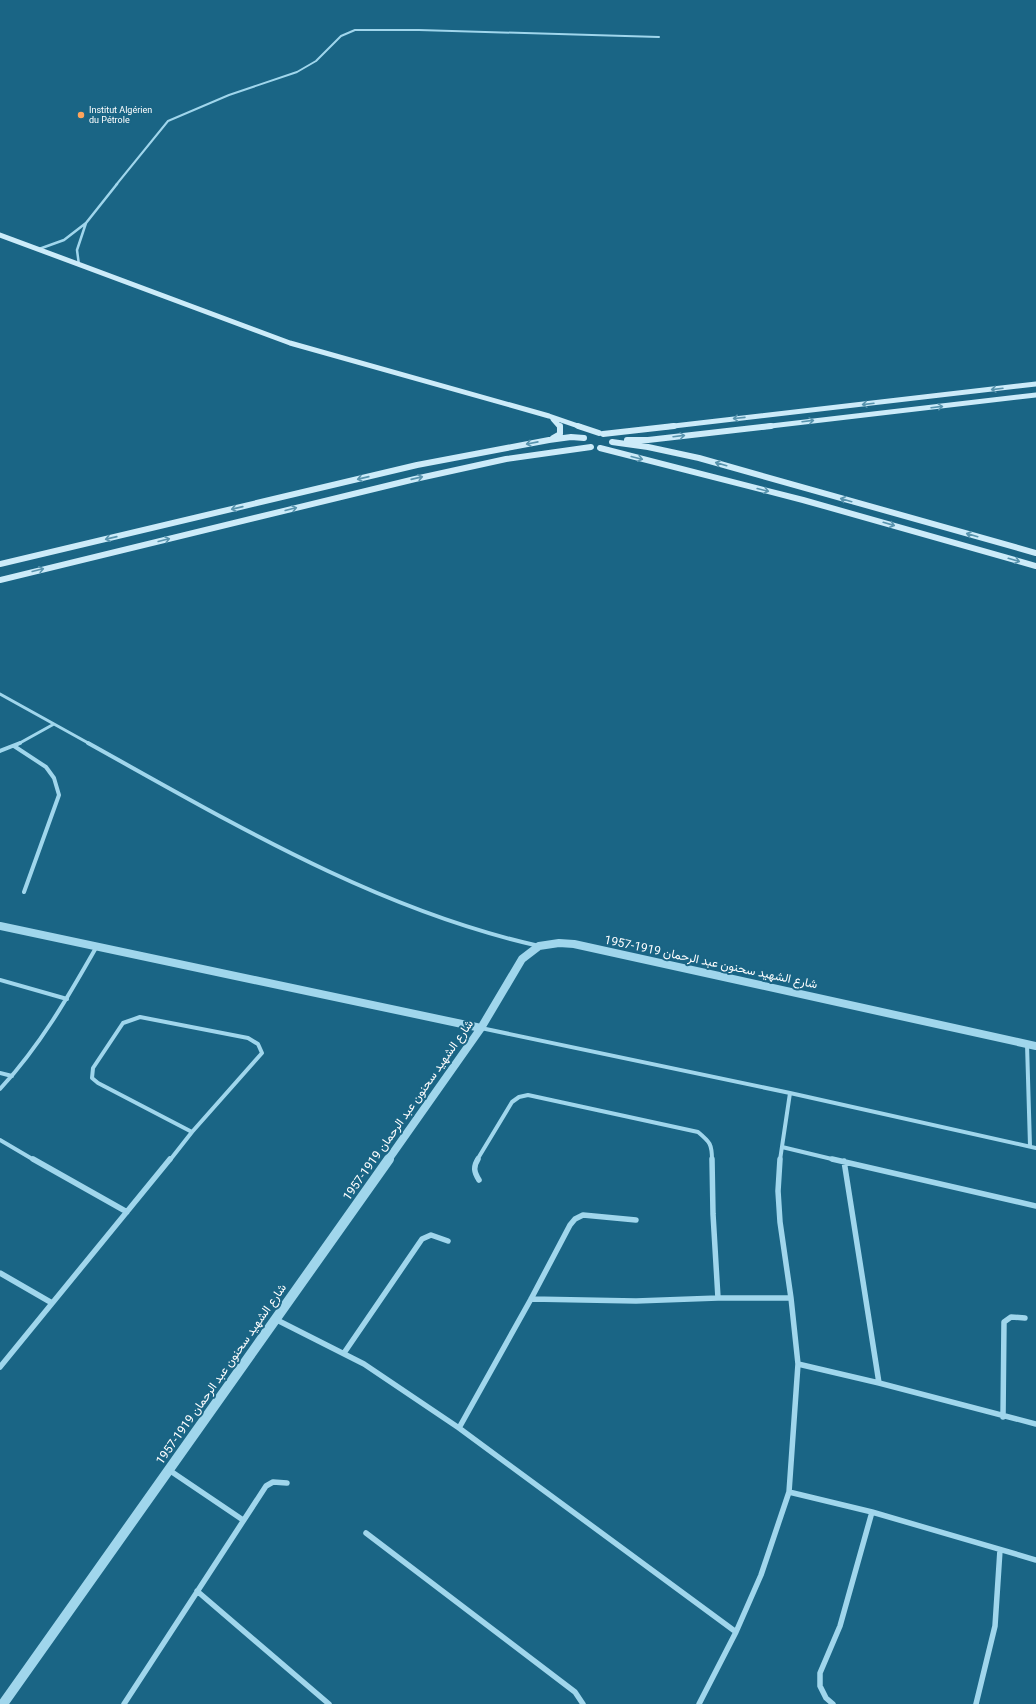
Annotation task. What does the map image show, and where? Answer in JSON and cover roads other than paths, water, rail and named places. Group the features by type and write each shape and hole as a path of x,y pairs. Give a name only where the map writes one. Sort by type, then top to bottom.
{"main road":[{"path":"0,235 290,342 549,416 601,434 612,441 699,458 1036,553"},
{"path":"0,564 417,465 549,440 571,437 585,438 601,434 1036,384"},
{"path":"600,448 608,446 612,441 648,440 1036,395"},
{"path":"549,416 585,438"},
{"path":"549,416 560,426 562,430 560,434 549,440"},
{"path":"585,438 585,443 591,447"},
{"path":"0,580 415,479 506,459 591,447 600,448 803,500 1036,566"}],"street":[{"path":"38,249 61,243 68,239 86,223 163,126 168,122 229,95 297,72 316,61 345,34 362,30 381,29 659,38"},
{"path":"80,264 77,250 86,223"},
{"path":"0,694 242,828 313,864 385,897 442,918 498,937 539,946"},
{"path":"0,751 14,746 54,724"},
{"path":"14,746 46,767 54,778 59,795 24,892"},
{"path":"0,926 790,1093 1036,1148"},
{"name":"شارع الشهيد سحنون عبد الرحمان 1919-1957","path":"3,1704 481,1028 522,959 539,946 559,943 574,944 1032,1045"},
{"path":"0,1089 32,1051 67,999 96,946"},
{"path":"0,980 67,999"},
{"path":"0,1367 192,1132 262,1053 258,1044 248,1038 140,1017 123,1023 93,1068 92,1078 98,1083 192,1132"},
{"path":"1030,1146 1032,1045"},
{"path":"0,1073 12,1076"},
{"path":"699,1704 736,1632 761,1575 789,1492 798,1364 778,1191 782,1147 790,1093"},
{"path":"479,1180 474,1172 474,1165 512,1102 519,1096 528,1095 698,1132 709,1142 712,1149 713,1214 718,1298"},
{"path":"0,1140 127,1212"},
{"path":"782,1147 1036,1206"},
{"path":"844,1161 879,1383"},
{"path":"459,1428 575,1218 583,1215 636,1220"},
{"path":"344,1353 422,1238 432,1234 448,1241"},
{"path":"0,1273 52,1303"},
{"path":"531,1299 636,1301 718,1298 791,1298"},
{"path":"1003,1417 1004,1322 1008,1317 1014,1316 1025,1318"},
{"path":"275,1319 364,1364 459,1428 736,1632"},
{"path":"798,1364 879,1383 1003,1417 1036,1424"},
{"path":"169,1470 243,1520"},
{"path":"124,1704 266,1486 273,1482 287,1483"},
{"path":"789,1492 872,1512 1036,1560"},
{"path":"833,1704 826,1698 820,1686 820,1673 840,1626 872,1512"},
{"path":"366,1532 575,1692 583,1704"},
{"path":"976,1704 995,1626 1000,1550"},
{"path":"197,1591 329,1704"}],"place":[{"name":"Institut Algérien du Pétrole","path":"81,115"}]}
